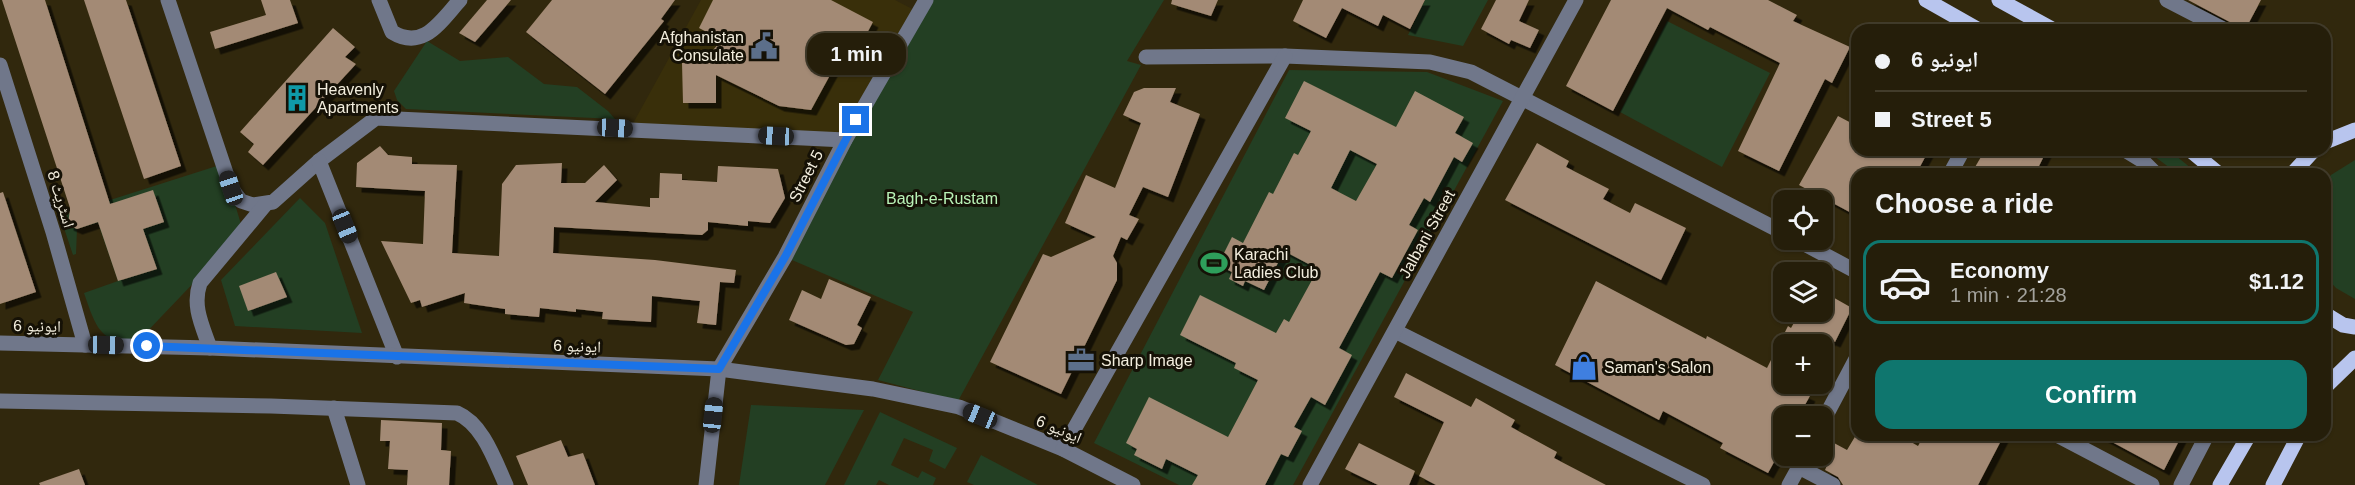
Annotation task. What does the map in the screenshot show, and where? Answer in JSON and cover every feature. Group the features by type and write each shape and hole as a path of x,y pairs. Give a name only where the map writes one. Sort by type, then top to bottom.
{"main road":[{"path":"1926,0 1968,24"},
{"path":"1999,0 2043,24"},
{"path":"2331,131 2350,131"},
{"path":"2331,139 2350,131"},
{"path":"2197,156 2212,168"},
{"path":"2298,168 2308,156"},
{"path":"2331,318 2343,325 2355,327"},
{"path":"2331,381 2355,357"},
{"path":"2220,485 2246,441"},
{"path":"2272,485 2296,441"}],"street":[{"path":"168,0 231,188 241,201 265,205"},
{"path":"378,0 392,32 411,40 426,37 460,0"},
{"name":"Street 5","path":"719,369 785,257 845,140 926,0"},
{"name":"Jalbani Street","path":"1310,485 1576,0"},
{"path":"2167,0 2213,24"},
{"path":"1063,449 1285,56"},
{"path":"1146,57 1285,56 1430,62 1471,72 1773,227"},
{"name":"اسٹریٹ 8","path":"0,65 53,232 85,345"},
{"path":"210,348 196,306 195,296 200,283 265,205 273,202 319,161 376,118 845,140"},
{"path":"2135,156 2150,168"},
{"path":"319,161 397,357"},
{"path":"1816,250 1851,269"},
{"path":"1395,331 1703,485"},
{"name":"ایونیو 6","path":"0,343 210,348 719,369 873,389 958,407 1063,449 1133,485"},
{"path":"1831,406 1851,368"},
{"path":"706,485 719,369"},
{"path":"0,401 457,413 466,417 489,448 506,485"},
{"path":"334,408 358,485"},
{"path":"2068,441 2152,485"},
{"path":"2181,485 2203,441"},
{"path":"1790,485 1800,466"},
{"path":"1808,466 1833,485"}],"shaded area":[{"path":"701,0 895,0 918,12 847,138 630,129"}],"green space":[{"name":"Bagh-e-Rustam","path":"925,0 1164,0 1127,61 1141,65 958,401 878,380 913,312 785,257"},
{"path":"1425,0 1488,0 1463,46 1408,35"},
{"path":"1667,21 1770,73 1722,167 1620,112"},
{"path":"427,41 460,61 508,57 544,84 577,87 615,119 406,109 397,100 394,91"},
{"path":"1289,70 1427,72 1503,101 1293,485 1179,485 1094,443"},
{"path":"2154,156 2176,156 2191,168 2170,168"},
{"path":"2355,160 2355,299 2331,283 2331,175"},
{"path":"223,164 243,231 140,339 127,341 108,337 96,324 84,293 118,281 98,223 77,229 76,254 73,255 60,216"},
{"path":"300,198 325,223 362,333 235,326 221,280"},
{"path":"751,405 864,410 825,485 739,485"},
{"path":"880,412 957,448 945,469 929,461 933,450 904,438 891,465 918,478 922,471 936,478 933,485 889,485 879,480 876,485 844,485"},
{"path":"981,455 1038,485 974,485 967,482"}],"building":[{"path":"2,0 45,0 110,204 153,190 164,222 143,229 157,269 118,281 98,222 77,229 68,225 70,208"},
{"path":"84,0 126,0 181,166 144,179"},
{"path":"261,0 290,0 298,23 215,49 210,32 266,15"},
{"path":"487,0 511,0 475,42 459,33"},
{"path":"552,0 675,0 661,19 664,21 605,94 526,32"},
{"path":"713,0 831,0 873,22 852,61 841,55 811,110 779,106 716,75 716,103 683,103 682,63 716,62 713,50 722,40 699,28"},
{"path":"1172,0 1218,0 1211,16 1171,4"},
{"path":"1303,0 1425,0 1410,29 1383,15 1378,26 1342,8 1326,38 1293,21"},
{"path":"1496,0 1529,0 1519,21 1539,30 1530,48 1511,40 1509,44 1481,29"},
{"path":"1611,0 1768,0 1797,15 1793,21 1850,47 1832,83 1825,79 1779,171 1738,151 1780,63 1710,27 1708,30 1667,8 1613,111 1566,86"},
{"path":"2188,0 2261,0 2248,24 2234,24"},
{"name":"Heavenly Apartments","path":"333,28 355,47 345,57 356,64 263,165 248,152 254,144 240,132"},
{"path":"1304,81 1396,127 1415,91 1464,117 1455,133 1473,143 1462,162 1454,157 1430,202 1424,198 1409,225 1418,230 1392,278 1380,272 1339,348 1352,355 1325,405 1311,397 1294,427 1302,431 1288,457 1281,454 1265,485 1192,485 1198,475 1166,459 1162,469 1134,455 1137,449 1126,443 1149,397 1228,437 1258,380 1234,368 1236,363 1180,335 1200,295 1276,333 1284,319 1289,322 1318,269 1284,251 1264,290 1245,281 1243,286 1229,279 1232,272 1218,265 1232,237 1243,243 1269,192 1273,194 1294,153 1298,155 1311,131 1285,118","holes":["1350,150 1377,164 1356,201 1331,188"]},
{"path":"1144,88 1176,88 1170,102 1200,114 1168,197 1143,187 1129,215 1139,219 1127,240 1121,237 1113,256 1117,263 1117,280 1061,394 990,362 1043,254 1051,257 1096,237 1065,223 1086,175 1115,188 1141,123 1123,115 1134,92"},
{"path":"1838,116 1851,123 1851,156 1926,156 1919,168 1851,168 1851,213 1833,203 1833,190 1808,190 1799,185"},
{"path":"1537,143 1569,161 1566,167 1609,189 1603,199 1630,213 1635,203 1686,228 1661,280 1505,200"},
{"path":"380,146 388,155 412,157 412,164 457,165 452,253 499,256 502,184 516,165 562,163 561,183 585,183 604,165 617,180 595,202 650,207 650,198 659,198 660,173 682,174 682,180 717,182 718,166 778,169 785,198 770,223 748,221 748,226 708,222 708,230 702,235 554,227 553,253 655,260 736,270 734,283 720,282 716,325 697,323 700,301 652,296 651,322 602,319 603,312 576,309 576,312 540,308 539,317 505,314 505,309 464,303 465,293 422,307 420,300 411,303 381,241 423,244 425,191 356,187 357,163"},
{"path":"1982,156 2044,156 2038,168 1974,168"},
{"path":"3,192 36,292 0,304 0,193"},
{"path":"276,272 287,297 248,311 239,286"},
{"path":"829,279 871,297 857,325 862,328 854,344 846,345 789,320 802,290 821,299"},
{"path":"1596,281 1706,339 1707,336 1767,368 1773,356 1773,394 1810,396 1804,406 1773,406 1773,464 1768,473 1720,448 1723,443 1663,411 1659,420 1555,365"},
{"path":"1833,297 1851,307 1835,342 1833,334 1784,334 1788,326 1791,328 1794,322 1833,322"},
{"path":"1406,373 1471,407 1476,398 1515,420 1511,427 1557,452 1554,458 1606,485 1436,485 1419,476 1444,422 1394,397"},
{"path":"381,420 442,423 441,450 451,451 449,485 407,485 408,470 388,469 390,441 380,441"},
{"path":"561,440 568,457 583,453 595,485 528,485 516,456"},
{"path":"1852,441 1909,441 1918,446 1921,441 2001,441 1978,485 1843,485 1838,477 1825,470 1827,466 1833,466 1834,443 1847,450"},
{"path":"2110,441 2179,441 2164,470"},
{"path":"1359,443 1415,471 1409,485 1378,485 1345,469"},
{"path":"79,469 85,485 40,485 39,483"}],"place":[{"name":"Afghanistan Consulate","path":"764,46"},
{"name":"Heavenly Apartments","path":"297,98"},
{"name":"Karachi Ladies Club","path":"1214,263"},
{"name":"Sharp Image","path":"1081,360"},
{"name":"Saman's Salon","path":"1584,367"}],"route":[{"path":"147,346 719,369 785,257 856,120"}]}
